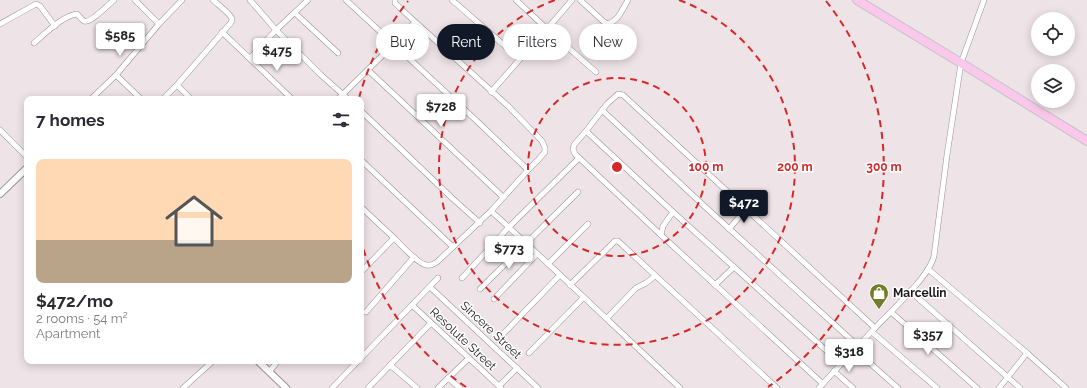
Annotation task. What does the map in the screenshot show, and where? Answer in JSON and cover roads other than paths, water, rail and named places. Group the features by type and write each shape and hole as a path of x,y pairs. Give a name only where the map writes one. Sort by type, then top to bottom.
{"main road":[{"path":"857,0 1087,141"}],"street":[{"path":"34,42 67,17 75,14 79,15 84,21 88,21 99,14 114,0"},
{"path":"135,0 159,24"},
{"path":"95,96 116,75 159,24 182,0"},
{"path":"167,96 232,21 228,14 213,0"},
{"path":"250,0 276,30 320,75 344,96"},
{"path":"250,58 276,30 308,0"},
{"path":"346,0 376,28"},
{"path":"364,211 414,257 427,266 434,264 491,211 543,155 544,152 544,145 537,135 397,5 395,0"},
{"path":"452,0 503,44"},
{"path":"516,0 542,24"},
{"path":"551,24 572,0"},
{"path":"580,0 608,24 619,17 628,0"},
{"path":"937,388 874,330 623,95 616,95 574,144 573,148 574,153 579,158 715,284 821,386 834,371 874,330 910,291 928,269 932,261 934,256 947,155 962,63 984,0"},
{"path":"0,24 36,4 40,6 55,26"},
{"path":"295,13 338,53"},
{"path":"222,32 289,96"},
{"path":"571,50 596,72"},
{"path":"342,94 378,60"},
{"path":"411,60 528,170"},
{"path":"491,92 519,60"},
{"path":"368,70 503,197"},
{"path":"116,75 138,96"},
{"path":"177,85 188,96"},
{"path":"602,110 898,388"},
{"path":"364,114 452,198 480,222"},
{"path":"0,130 24,154"},
{"path":"586,131 672,212 841,364"},
{"path":"462,278 509,227 579,158"},
{"path":"364,163 453,247"},
{"path":"0,194 24,171"},
{"path":"480,289 578,192"},
{"path":"729,229 746,209"},
{"path":"491,211 680,388"},
{"path":"661,235 663,226 672,212"},
{"path":"548,264 588,224"},
{"path":"364,269 394,238"},
{"path":"570,285 616,240 776,388"},
{"path":"494,299 537,254"},
{"path":"366,312 414,257"},
{"path":"715,284 734,267"},
{"path":"928,269 1066,388"},
{"path":"503,334 560,275"},
{"path":"607,318 636,288 655,276"},
{"path":"364,355 438,278"},
{"name":"Sincere Street","path":"430,287 538,388"},
{"path":"910,291 1020,388"},
{"path":"529,353 583,298"},
{"name":"Resolute Street","path":"412,305 500,387"},
{"path":"891,312 977,388"},
{"path":"371,387 431,323"},
{"path":"998,388 1008,378 1027,353"},
{"path":"438,388 469,358"},
{"path":"183,388 210,364"},
{"path":"261,364 286,388"},
{"path":"269,372 276,364"},
{"path":"332,388 355,364"},
{"path":"390,365 417,388"},
{"path":"500,387 517,368"},
{"path":"834,371 853,388"},
{"path":"448,378 460,388"}],"place":[{"name":"Marcellin","path":"879,310"}]}
